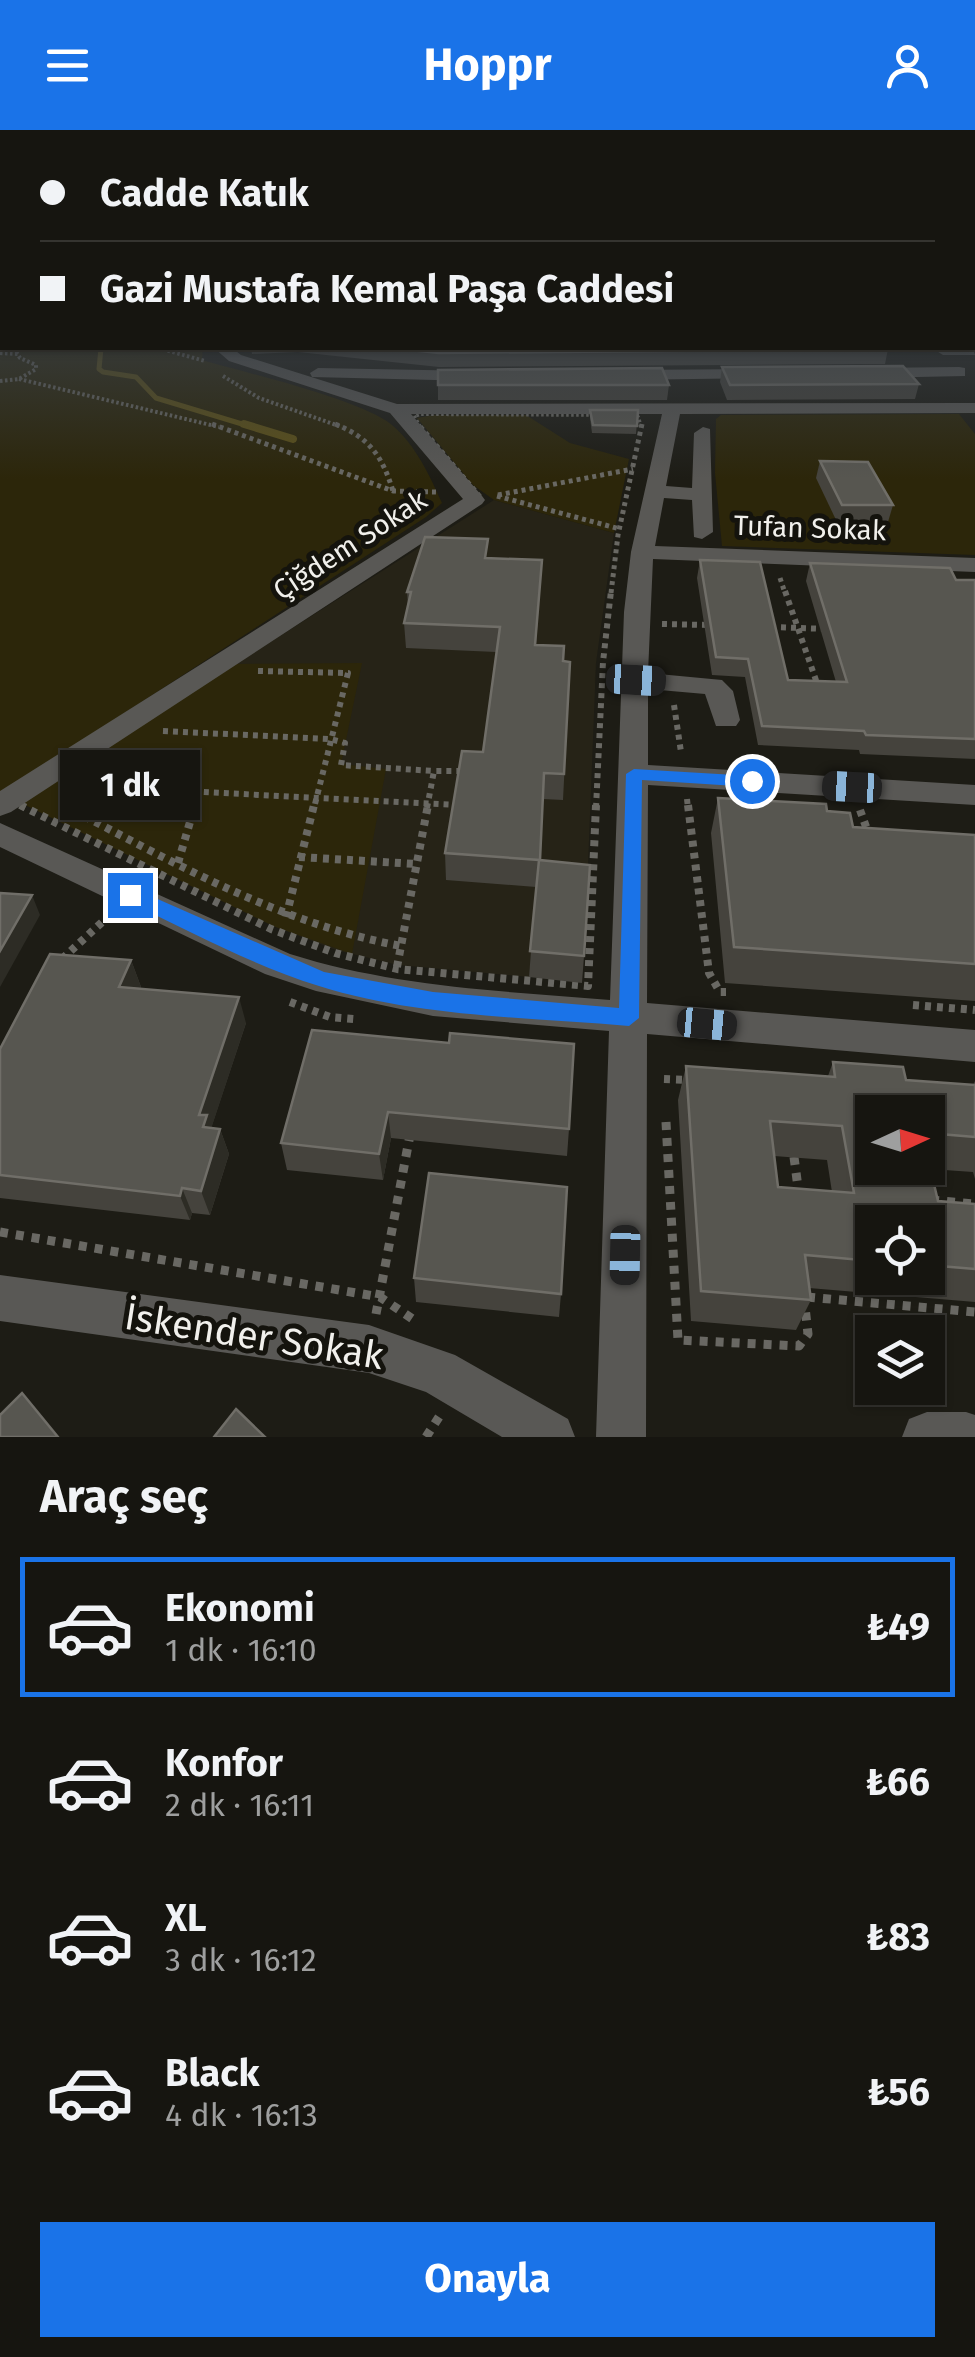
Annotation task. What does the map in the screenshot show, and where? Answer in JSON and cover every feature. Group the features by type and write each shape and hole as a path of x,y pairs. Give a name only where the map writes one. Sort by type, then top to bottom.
{"street":[{"path":"234,357 396,409 975,406 948,357"},
{"path":"613,375 630,368 688,374 728,367 788,374"},
{"path":"265,368 395,376 498,376"},
{"path":"845,373 958,372"},
{"path":"688,374 705,410"},
{"path":"395,376 426,410"},
{"name":"Çiğdem Sokak","path":"0,805 475,500 470,488 396,409"},
{"path":"621,1437 636,539 657,478 672,410"},
{"path":"702,532 704,434"},
{"path":"657,478 702,496"},
{"name":"Tufan Sokak","path":"636,539 975,565"},
{"path":"636,680 712,686 719,691 726,720"},
{"path":"634,774 975,795"},
{"path":"0,834 278,964 323,980 433,1000 975,1046"},
{"name":"İskender Sokak","path":"0,1298 282,1334 369,1350 438,1372 550,1437"},
{"path":"927,1437 966,1437"}],"path":[{"path":"0,381 29,375 36,365 23,357"},
{"path":"219,372 243,392 361,435 378,450 393,491"},
{"path":"18,379 206,422 393,491 440,491"},
{"path":"414,416 638,417 642,423 632,470 636,539 603,662 588,986 397,969 335,953 271,929 15,803 482,500 414,416"},
{"path":"496,496 632,470 657,478"},
{"path":"432,478 444,505"},
{"path":"470,488 636,539"},
{"path":"778,572 820,691 801,690"},
{"path":"711,625 662,623 709,973 720,992 740,993"},
{"path":"763,627 837,630"},
{"path":"256,671 348,674 286,917"},
{"path":"170,720 157,731 330,739 345,743 341,765 484,772"},
{"path":"398,965 434,771"},
{"path":"98,775 59,804 286,917 356,940 401,946"},
{"path":"84,786 458,805"},
{"path":"852,787 874,850"},
{"path":"178,862 199,792"},
{"path":"299,857 416,864"},
{"path":"47,973 130,895"},
{"path":"896,1004 975,1010"},
{"path":"665,1096 664,1078 703,1081"},
{"path":"666,1115 678,1340 799,1346 808,1334 804,1296 816,1293 975,1312"},
{"path":"369,1350 412,1124"},
{"path":"794,1157 801,1207"},
{"path":"798,1191 818,1192"},
{"path":"916,1199 975,1204"}],"shaded area":[{"path":"0,357 202,357 356,406 392,425 408,441 442,503 426,517 0,794"},
{"path":"959,414 975,434 975,555 722,546 715,473 716,419 721,415"},
{"path":"526,415 570,443 629,459 614,533 494,500 473,485 417,418"},
{"path":"494,500 614,533 596,663 587,891 534,926 529,977 398,965 336,950 273,926 236,664"},
{"path":"362,663 341,764 386,769 352,954 273,926 21,803 236,664"}],"building":[{"path":"903,366 919,384 730,385 722,367"},
{"path":"662,368 669,385 438,385 438,370"},
{"path":"590,410 638,410 637,426 593,425"},
{"path":"820,461 868,462 893,505 842,505"},
{"path":"425,537 488,539 485,558 542,560 535,645 564,646 563,661 570,662 564,774 544,773 540,860 590,865 584,956 530,951 539,860 445,853 462,751 483,752 500,627 404,623 411,592 407,592"},
{"path":"700,560 760,562 788,680 847,682 810,563 950,568 956,580 975,580 975,739 762,726 748,659 716,657"},
{"path":"718,798 826,804 827,811 850,813 853,827 975,835 975,964 734,947"},
{"path":"0,893 32,895 0,951"},
{"path":"50,954 131,960 119,987 239,997 199,1115 207,1115 203,1127 220,1129 201,1191 182,1188 180,1196 0,1175 0,1049"},
{"path":"312,1030 449,1043 450,1033 574,1044 569,1129 388,1112 379,1154 281,1143"},
{"path":"833,1062 903,1067 906,1080 975,1085 975,1137 945,1134 945,1095 855,1095 855,1185 934,1185 938,1201 975,1204 975,1269 945,1266 945,1205 855,1205 855,1259 805,1255 811,1300 701,1291 686,1066 835,1077","holes":["770,1121 842,1126 854,1193 778,1187"]},
{"path":"429,1173 567,1187 561,1294 414,1278"},
{"path":"22,1393 58,1437 0,1437 0,1415"},
{"path":"236,1409 265,1437 214,1437"}],"waterway":[{"path":"100,357 99,369 103,372 136,377 156,398 252,427"},
{"path":"244,424 293,439"}],"route":[{"path":"130,895 278,964 323,980 433,1000 629,1018 634,774 752,781"}]}
